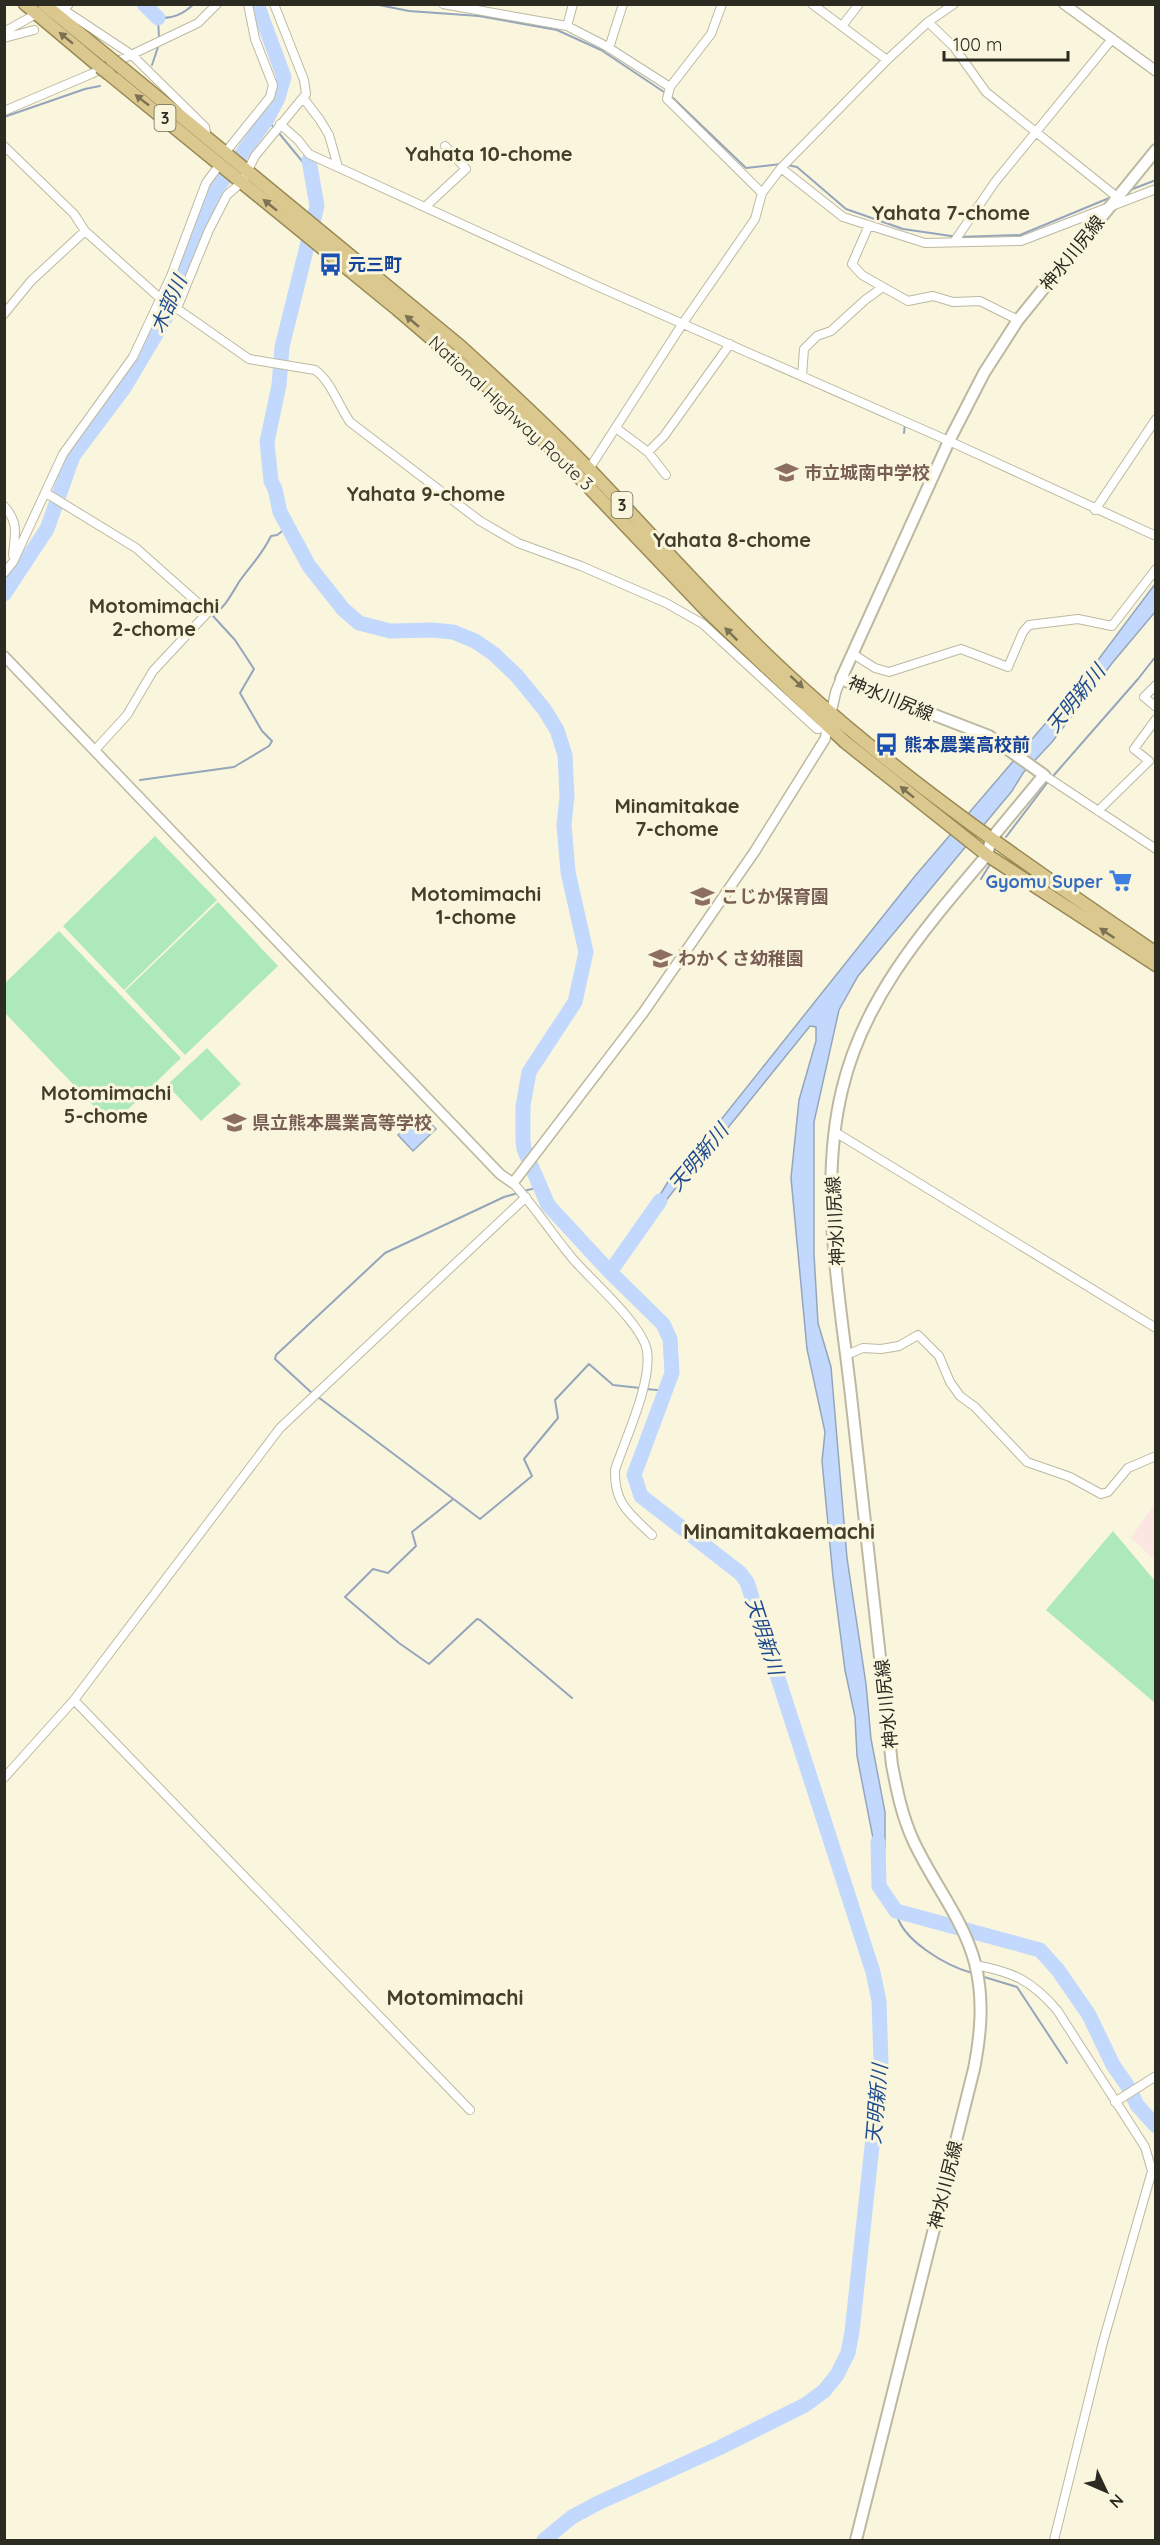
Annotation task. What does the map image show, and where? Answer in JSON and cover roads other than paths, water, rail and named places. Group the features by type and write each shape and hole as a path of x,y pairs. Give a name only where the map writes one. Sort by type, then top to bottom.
{"highway":[{"name":"National Highway Route 3","path":"41,7 112,60 207,138 224,158"},
{"name":"National Highway Route 3","path":"41,7 105,70 224,158 301,231 494,392 564,460 708,612 828,727 987,855 1155,965"},
{"name":"National Highway Route 3","path":"244,176 303,218 460,346 555,434 701,589 791,677 831,712 986,835 1155,953"}],"main road":[{"name":"神水川尻線","path":"856,2541 974,2069 981,2020 974,1960 951,1908 912,1840 900,1806 892,1765 846,1355 832,1202 832,1159 842,1090 852,1058 882,989 920,934 987,855 986,835 1044,775 989,736 841,679 949,441 984,373 1018,320 1155,150"}],"street":[{"path":"4,111 132,55 198,23 217,4"},
{"path":"4,573 13,562 63,454 132,357 171,276 206,183 270,98 273,85 269,69 255,39 248,4"},
{"path":"178,309 227,195 244,176 255,156 280,124 306,94 304,80 274,4"},
{"path":"443,4 470,6 567,26 609,48 670,87"},
{"path":"567,26 573,4"},
{"path":"609,48 623,4"},
{"path":"723,4 711,34 670,87 667,99 762,193"},
{"path":"812,4 887,60"},
{"path":"842,26 859,4"},
{"path":"589,469 683,323 755,219 762,193 781,168 887,60 928,22 954,4"},
{"path":"1065,4 1155,71"},
{"path":"4,32 41,7 132,55 205,127 207,138"},
{"path":"928,22 954,47 986,92 1117,197"},
{"path":"4,38 34,30"},
{"path":"954,243 995,182 1112,39"},
{"path":"304,99 321,120 329,135 338,167"},
{"path":"280,124 298,140 309,154 949,441 1155,536"},
{"path":"4,146 74,214 85,231 161,299 249,359 315,370 323,376 337,404 350,422 480,521 518,543 580,566 666,603 704,624 817,729 828,727"},
{"path":"426,206 466,169 445,146"},
{"path":"781,168 843,217 925,243 1021,241 1155,189"},
{"path":"869,225 852,264 861,275 908,301 933,296 953,302 980,301 1018,320"},
{"path":"4,314 31,281 85,231"},
{"path":"802,376 804,349 818,336 831,332 865,300 883,287"},
{"path":"648,452 664,436 730,344"},
{"path":"1095,510 1155,419"},
{"path":"616,428 648,452 666,475"},
{"path":"46,492 136,548 208,612 153,671 127,715 95,750"},
{"path":"4,506 14,518 16,526 13,562"},
{"path":"853,654 875,668 889,672 961,649 1008,667 1023,632 1029,625 1078,619 1112,626 1155,569"},
{"path":"4,656 500,1174 513,1183 574,1260 637,1330 647,1350 647,1367 643,1391 615,1470 615,1481 618,1497 624,1509 652,1535"},
{"path":"513,1183 540,1150 693,943 816,757 828,727 841,679"},
{"path":"1155,685 1144,698 1155,707"},
{"path":"1098,810 1149,761 1134,749 1155,718"},
{"path":"1044,775 1155,849"},
{"path":"835,1132 1155,1328"},
{"path":"4,1778 74,1700 280,1428 526,1197"},
{"path":"846,1355 863,1348 881,1349 899,1346 918,1335 939,1356 950,1382 960,1395 975,1407 1027,1462 1070,1477 1101,1494 1108,1492 1128,1468 1155,1456"},
{"path":"74,1700 470,2110"},
{"path":"974,1960 1022,1978 1043,1994 1057,2010 1145,2147 1152,2171 1103,2342 1054,2541"},
{"path":"1116,2101 1155,2076"}],"water":[{"path":"1155,584 1155,612 1113,662 1052,742 1023,773 1012,791 858,976 839,1010 814,1122 814,1254 818,1323 831,1367 847,1558 866,1684 871,1739 885,1812 885,1848 878,1864 857,1756 855,1717 845,1670 833,1577 822,1461 825,1432 807,1349 791,1178 799,1100 816,1041 816,1027 810,1026 710,1150 682,1180 625,1253 675,1170 708,1136 915,876 1086,676"},
{"path":"421,1113 436,1129 413,1151 398,1135"}],"waterway":[{"path":"144,4 158,18"},
{"path":"159,38 158,18 178,15 194,4"},
{"name":"木部川","path":"4,594 47,529 73,456 124,388 164,321 215,191 267,119 278,98 284,77 257,4"},
{"path":"374,4 409,11 479,16 557,30 601,50 673,98 746,168 781,164"},
{"path":"152,65 159,44"},
{"path":"4,117 100,86"},
{"path":"267,119 274,128"},
{"path":"278,132 311,172 309,160 315,161"},
{"name":"天明新川","path":"309,160 317,206 282,347 279,385 267,442 271,481 280,512 309,566 343,609 359,623 390,631 453,632 475,641 494,654 517,676 544,709 557,730 565,755 567,796 564,825 568,872 586,952 575,1002 529,1072 523,1106 524,1149 548,1205 610,1272 663,1324 670,1339 672,1373 634,1475 641,1496 740,1573 747,1582 873,1972 879,2001 881,2063 852,2332 848,2353 837,2375 824,2391 805,2405 719,2448 598,2503 572,2517 544,2540"},
{"path":"787,165 797,167 846,209 903,229 958,237 1020,235 1114,196"},
{"path":"1130,190 1156,180"},
{"path":"482,237 499,245"},
{"path":"824,390 846,400"},
{"path":"865,408 885,417"},
{"path":"904,433 905,424"},
{"path":"140,780 234,767 269,746 272,741 262,731 240,693 254,669 235,640 213,616 228,600 271,536 277,535 288,527"},
{"path":"1006,837 1047,783 1156,656"},
{"path":"981,879 989,866"},
{"path":"524,1191 539,1187 540,1189"},
{"path":"313,1394 275,1359 276,1355 385,1253 504,1197 518,1193"},
{"name":"天明新川","path":"610,1272 660,1201"},
{"path":"318,1397 480,1519 532,1476 524,1459 558,1418 555,1400 589,1364 613,1385 640,1388"},
{"path":"646,1389 667,1391"},
{"path":"452,1500 412,1532 416,1546 388,1573 373,1569 345,1597 399,1643 429,1664 477,1619 480,1620 572,1698"},
{"path":"878,1842 879,1886 896,1911 1040,1950 1058,1970 1089,2015 1113,2065 1129,2088 1137,2105 1156,2126"},
{"path":"896,1911 899,1922 915,1942 938,1958 972,1973"},
{"path":"981,1976 1017,1987 1067,2063"}],"place":[{"name":"元三町","path":"330,264"},
{"name":"市立城南中学校","path":"786,472"},
{"name":"熊本農業高校前","path":"886,744"},
{"name":"Gyomu Super","path":"1121,881"},
{"name":"こじか保育園","path":"703,896"},
{"name":"わかくさ幼稚園","path":"660,958"},
{"name":"県立熊本農業高等学校","path":"234,1122"}],"district":[{"name":"Yahata 10-chome","path":"489,153"},
{"name":"Yahata 7-chome","path":"951,212"},
{"name":"Yahata 9-chome","path":"426,493"},
{"name":"Yahata 8-chome","path":"732,539"},
{"name":"Motomimachi 2-chome","path":"154,616"},
{"name":"Minamitakae 7-chome","path":"677,816"},
{"name":"Motomimachi 1-chome","path":"476,904"},
{"name":"Motomimachi 5-chome","path":"106,1104"},
{"name":"Minamitakaemachi","path":"779,1531"},
{"name":"Motomimachi","path":"455,1997"}]}
